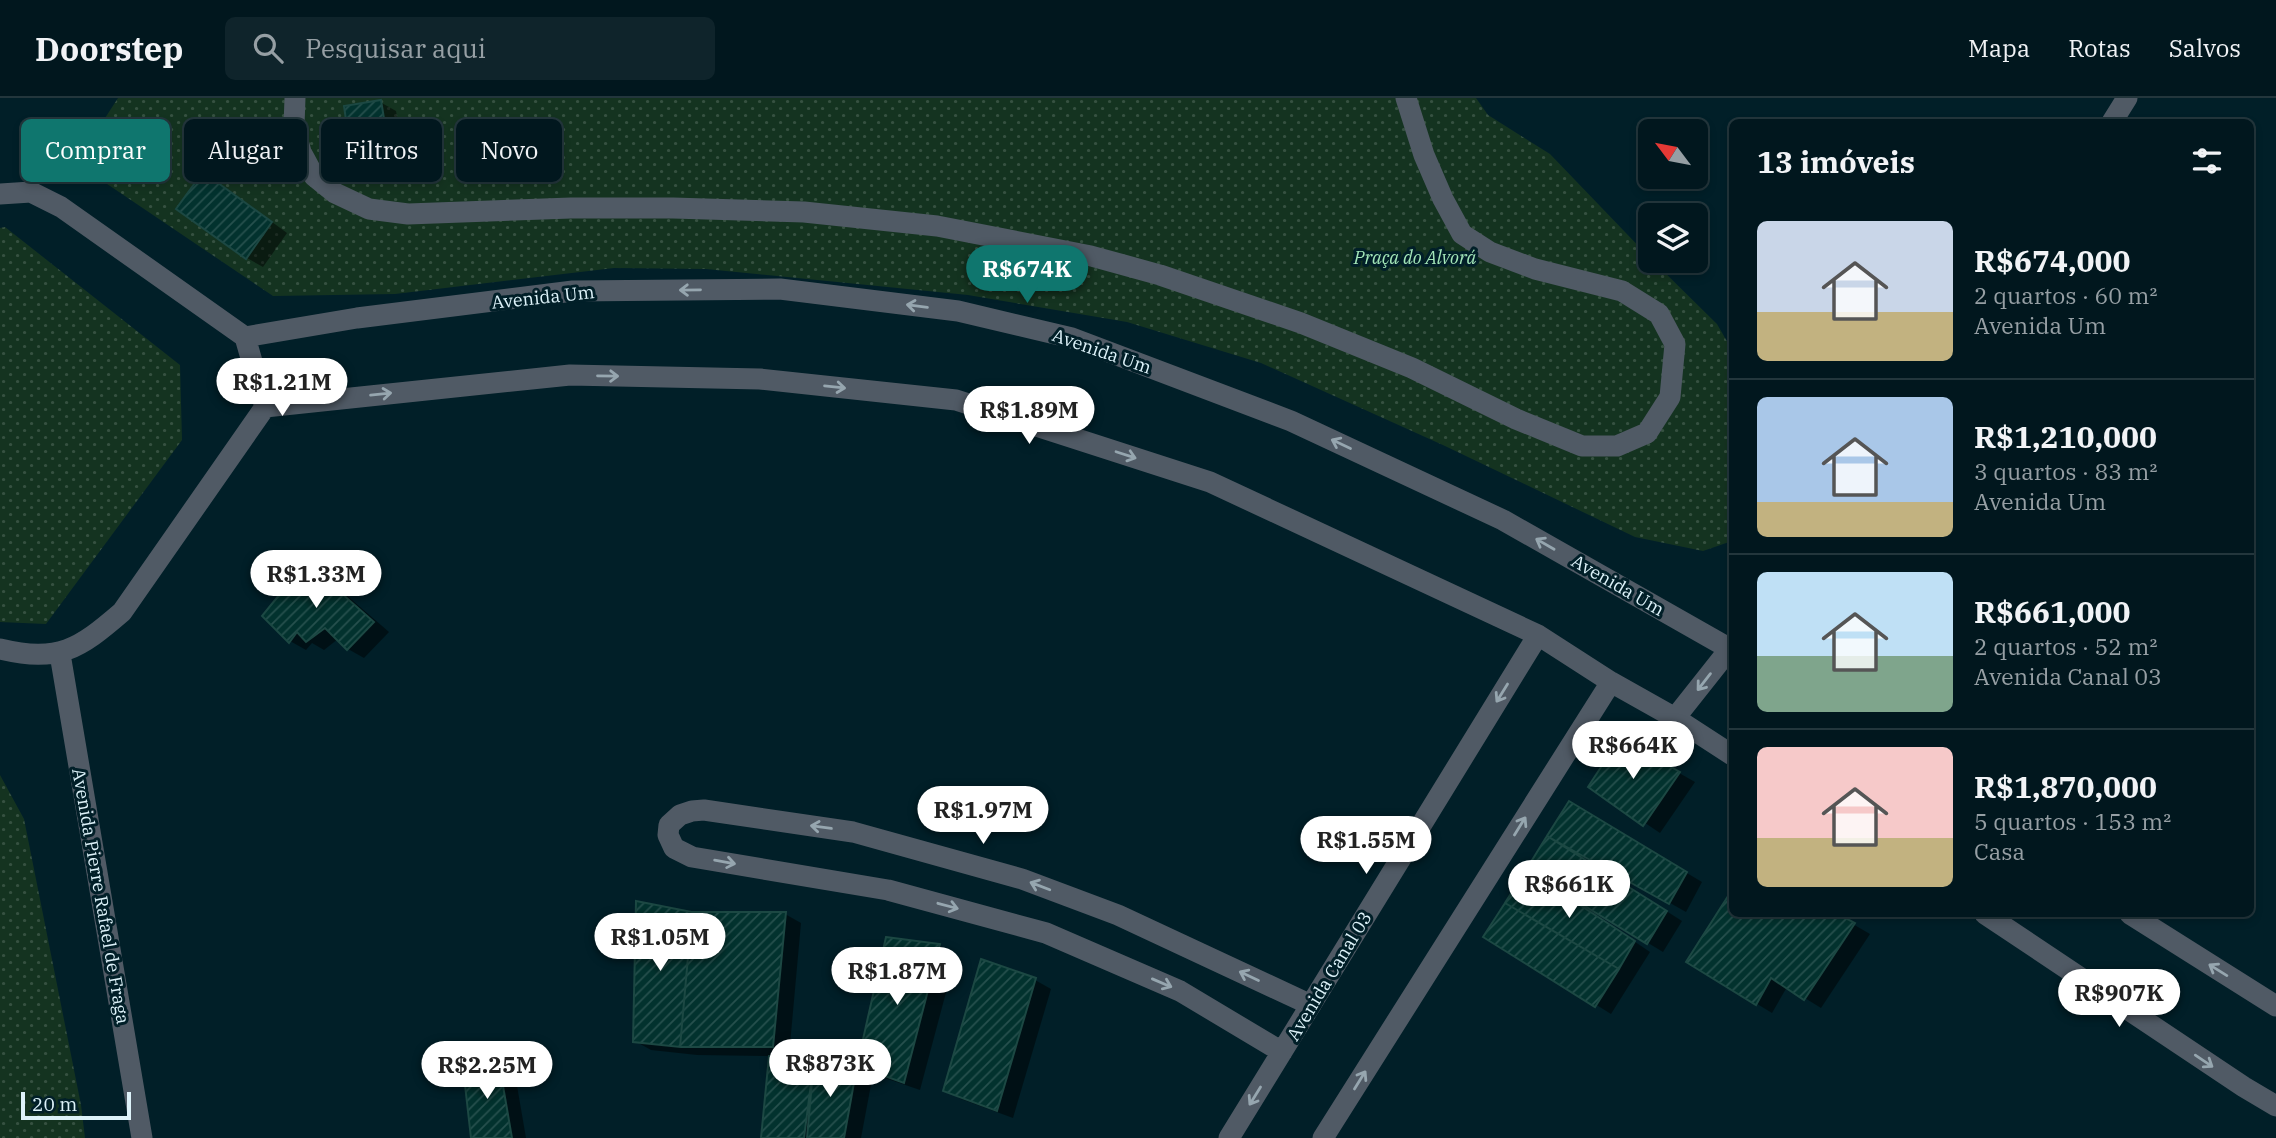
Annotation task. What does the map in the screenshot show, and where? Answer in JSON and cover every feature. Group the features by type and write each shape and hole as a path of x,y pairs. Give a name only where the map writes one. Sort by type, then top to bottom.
{"street":[{"path":"295,98 294,127 301,152 314,176 335,193 369,209 408,214 674,208 804,212 937,226 1091,256 1160,275 1301,323 1412,368 1516,419 1582,446 1617,446 1647,433 1670,397 1675,344 1658,314 1622,291 1535,269 1490,253 1462,234 1424,155 1405,98"},
{"path":"2114,119 2127,98"},
{"path":"0,194 31,192 61,207 245,337 265,407"},
{"name":"Avenida Um","path":"245,337 357,318 573,292 780,289 958,311 1072,338 1291,421 1503,520 1729,646"},
{"path":"0,649 18,653 60,654 92,638 122,612 265,407 570,376 760,379 956,400 1210,482 1538,635 1611,682 1729,751"},
{"name":"Avenida Canal 03","path":"1229,1138 1538,635"},
{"path":"1675,718 1729,652"},
{"name":"Avenida Pierre Rafael de Fraga","path":"60,654 142,1138"},
{"path":"1323,1138 1611,682"},
{"path":"1282,1052 1180,991 1046,933 888,890 692,857 674,848 668,835 669,825 680,815 704,810 853,832 1023,879 1118,915 1311,1005"},
{"path":"1989,917 2276,1106"},
{"path":"2135,917 2276,1006"}],"green space":[{"name":"Praça do Alvorá","path":"118,98 1476,98 1488,115 1550,154 1638,246 1638,273 1665,273 1717,324 1729,345 1729,542 1703,551 1635,537 1445,446 1261,363 1127,322 968,295 706,269 614,268 395,294 273,296 104,182 170,182 170,119 104,119"},
{"path":"5,227 180,365 182,440 46,624 0,622 0,228"},
{"path":"0,775 24,819 81,1105 85,1138 0,1138"}],"building":[{"path":"381,100 384,119 346,119 344,106"},
{"path":"196,182 217,182 272,222 246,259 176,209"},
{"path":"306,562 374,622 347,650 325,628 306,642 297,632 289,643 262,616"},
{"path":"1620,738 1680,772 1643,826 1588,787"},
{"path":"1569,801 1687,872 1669,904 1547,836"},
{"path":"1547,836 1667,911 1647,944 1526,870"},
{"path":"1526,870 1635,941 1619,969 1505,903"},
{"path":"1729,895 1729,917 1844,917 1855,923 1804,1000 1771,978 1756,1005 1686,962"},
{"path":"636,901 692,912 680,1047 633,1042"},
{"path":"1505,903 1619,969 1595,1007 1483,937"},
{"path":"692,912 786,912 773,1047 680,1047"},
{"path":"886,937 940,944 904,1083 857,1066"},
{"path":"981,959 1036,978 997,1111 943,1091"},
{"path":"769,1056 814,1060 804,1138 761,1138"},
{"path":"498,1057 512,1138 471,1138 463,1067"},
{"path":"814,1060 857,1066 844,1138 807,1138"}]}
